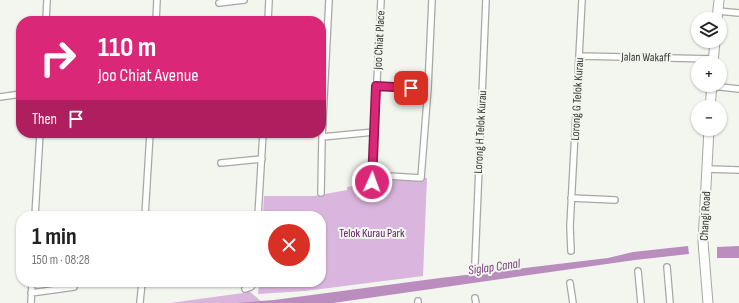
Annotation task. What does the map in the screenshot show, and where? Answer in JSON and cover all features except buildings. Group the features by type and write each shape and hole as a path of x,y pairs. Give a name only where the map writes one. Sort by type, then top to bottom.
{"main road":[{"path":"717,12 719,0"},
{"name":"Changi Road","path":"708,303 703,242 709,136"}],"street":[{"path":"46,16 47,0"},
{"path":"156,16 157,0"},
{"path":"219,3 244,0"},
{"path":"268,16 269,0"},
{"path":"326,60 329,0"},
{"name":"Joo Chiat Place","path":"381,0 372,178 421,178 428,88"},
{"path":"376,86 428,88 432,0"},
{"name":"Lorong H Telok Kurau","path":"474,263 486,0"},
{"name":"Lorong G Telok Kurau","path":"571,251 571,198 582,0"},
{"path":"727,14 739,13"},
{"name":"Jalan Wakaff","path":"579,56 691,60"},
{"path":"727,88 739,89"},
{"path":"0,96 16,94"},
{"path":"326,137 374,132"},
{"path":"36,211 40,138"},
{"path":"145,211 150,138"},
{"path":"258,211 263,138"},
{"path":"321,193 322,138"},
{"path":"221,163 262,159"},
{"path":"707,169 739,170"},
{"path":"571,198 615,200"},
{"path":"667,267 670,303"},
{"path":"638,271 641,303"},
{"path":"570,283 573,303"},
{"path":"31,303 32,287"},
{"path":"31,293 74,287"},
{"path":"140,302 142,287"},
{"path":"245,289 251,287"}],"green space":[{"name":"Telok Kurau Park","path":"366,178 369,179 369,181 376,178 427,178 423,276 305,291 258,294 259,287 326,287 326,211 263,211 264,196 314,196 347,190 347,187 365,183"},
{"path":"243,290 248,290 263,303 170,303 243,293"}],"shaded area":[{"path":"688,246 689,254 635,260 333,303 236,303 274,300 608,258 633,252"},
{"path":"739,246 739,258 717,258 717,247"}],"route":[{"path":"372,182 376,86 411,88"}],"water label":[{"name":"Siglap Canal","path":"494,266"}]}
